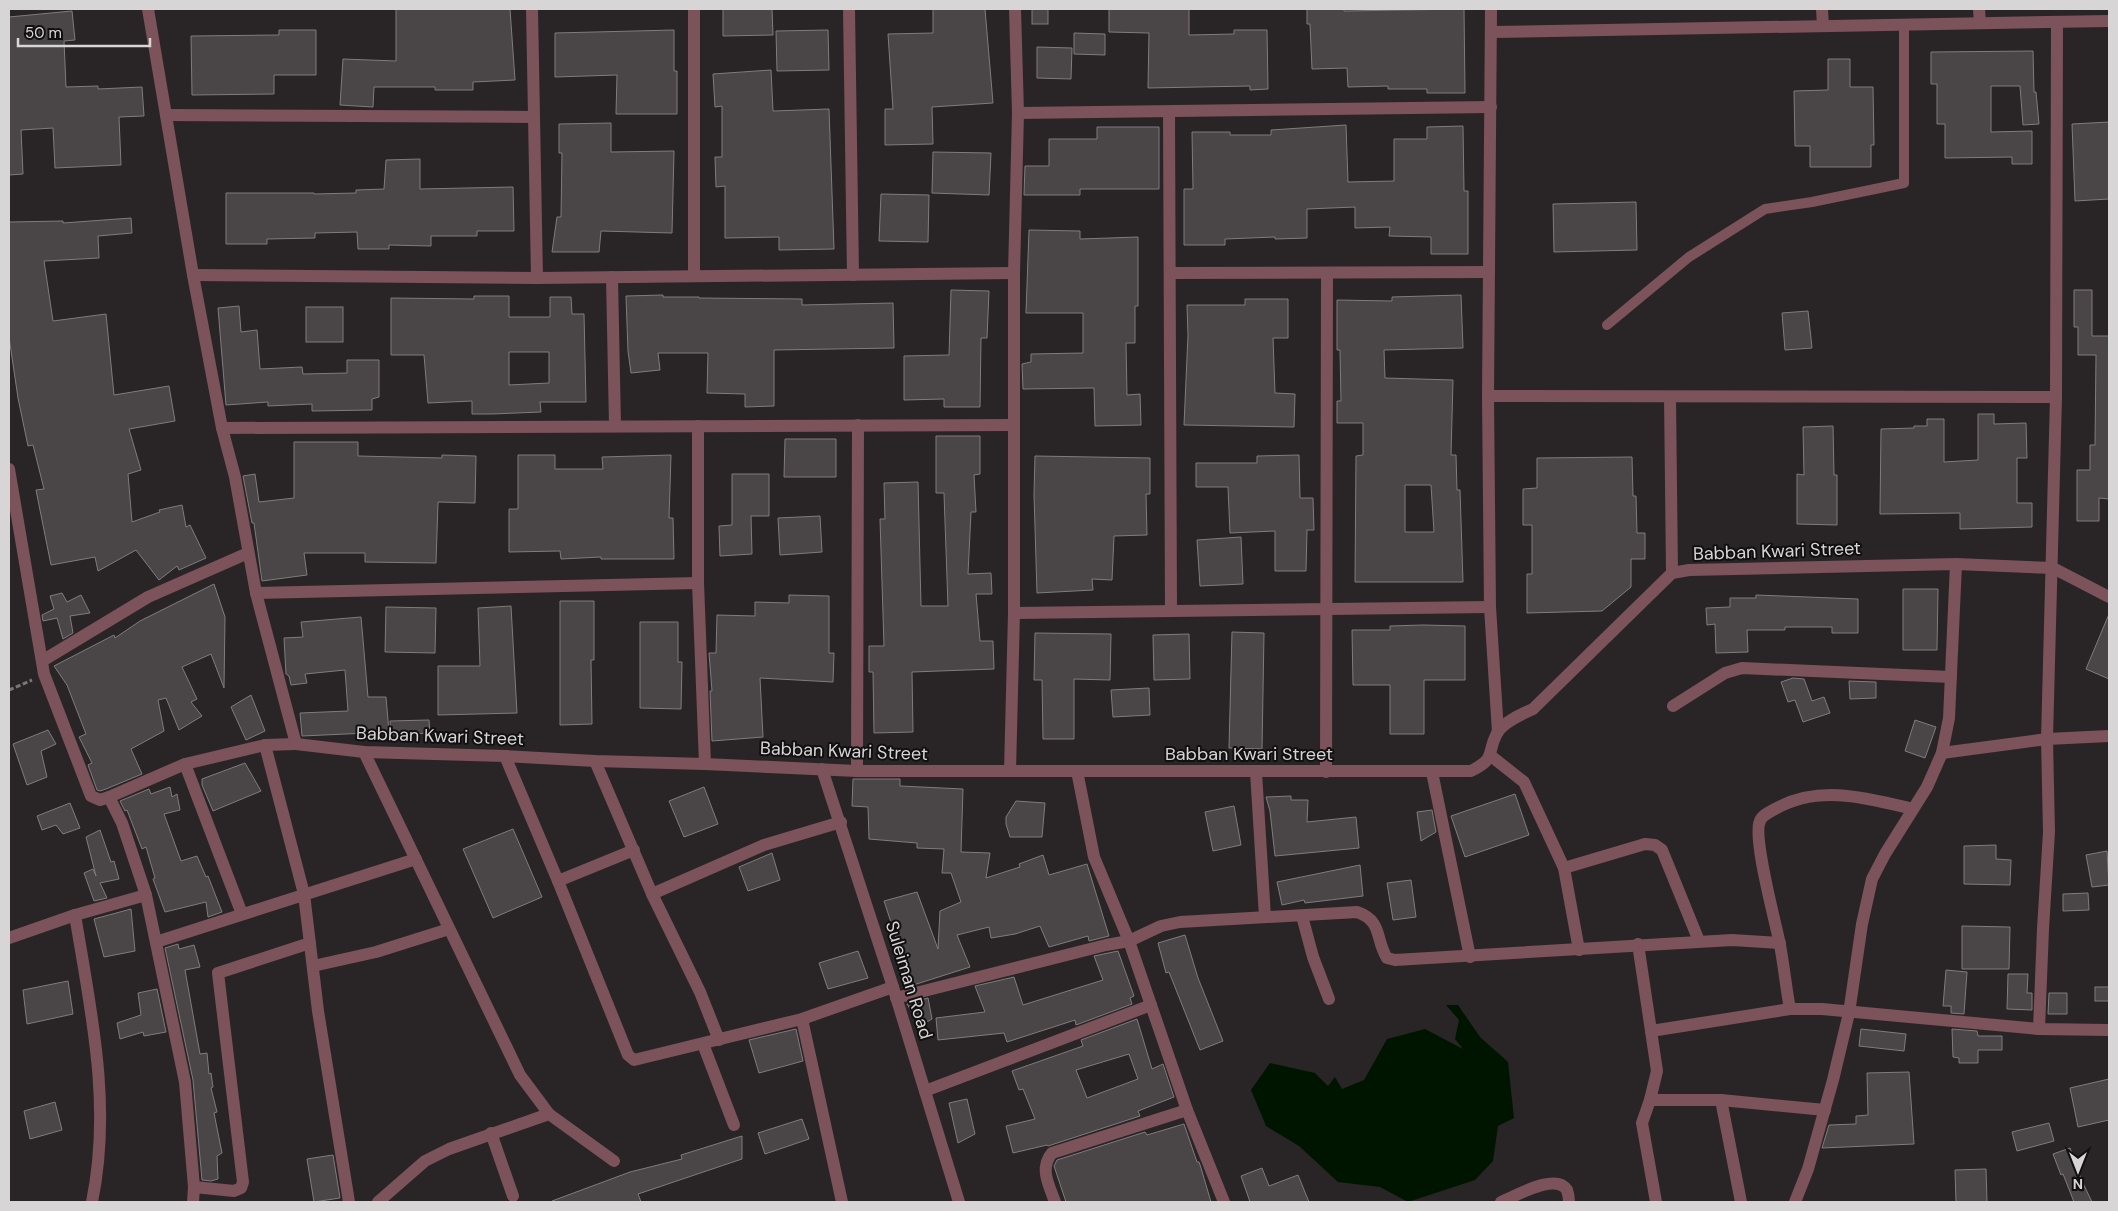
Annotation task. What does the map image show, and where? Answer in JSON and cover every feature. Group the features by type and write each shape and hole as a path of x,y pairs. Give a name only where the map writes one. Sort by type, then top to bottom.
{"street":[{"path":"148,9 193,275 222,428 235,477 256,593 296,744"},
{"path":"532,9 537,278"},
{"path":"694,9 694,276"},
{"path":"849,9 853,275"},
{"path":"1010,771 1014,612 1014,273 1018,113 1015,9"},
{"path":"1491,9 1488,396 1490,607 1498,732 1491,756 1524,782 1564,868 1579,950"},
{"path":"1822,9 1823,26"},
{"path":"1979,9 1980,23"},
{"path":"1492,32 2109,21"},
{"path":"2039,1029 2049,832 2047,739 2056,397 2057,22"},
{"path":"1018,113 1491,108"},
{"path":"1169,112 1171,611"},
{"path":"166,115 534,117"},
{"path":"1170,274 1489,272"},
{"path":"193,275 537,278 1014,273"},
{"path":"1326,772 1327,274"},
{"path":"612,277 615,426"},
{"path":"1488,396 2056,397"},
{"path":"1670,397 1672,573"},
{"path":"857,771 858,425"},
{"path":"222,428 1014,425"},
{"path":"698,426 698,583 705,764"},
{"path":"9,469 44,674 91,796 100,800 109,797 122,823 146,895 185,1082 194,1187 193,1202"},
{"path":"42,661 148,597 248,553"},
{"path":"1795,1202 1808,1169 1825,1110 1849,1013 1862,924 1872,880 1885,854 1927,787 1942,753 1949,718 1956,564"},
{"name":"Babban Kwari Street","path":"1498,732 1515,718 1533,708 1672,573 1690,570 1956,564 2053,568 2109,597"},
{"path":"256,593 698,583"},
{"path":"1014,612 1490,607"},
{"path":"1672,706 1725,673 1742,668 1951,677"},
{"path":"1942,753 2047,739 2109,736"},
{"name":"Babban Kwari Street","path":"109,797 185,764 265,745 296,744 364,752 857,771 1432,772 1471,771 1484,764 1491,756"},
{"path":"265,745 304,894 313,966 349,1202"},
{"path":"364,752 520,1075 549,1114 614,1161"},
{"path":"505,756 628,1055 634,1060 802,1019 894,993 1106,944 1128,941 1161,926 1174,924 1357,912 1367,916 1374,922 1384,953 1387,958 1395,960 1699,941 1732,940 1780,943"},
{"path":"595,761 652,894 700,992 719,1040"},
{"path":"185,764 242,914"},
{"name":"Suleiman Road","path":"822,770 841,822 959,1202"},
{"path":"1077,771 1094,857 1128,941 1220,1201"},
{"path":"1256,772 1265,917"},
{"path":"1432,772 1470,956"},
{"path":"1790,1009 1780,943 1763,868 1759,830 1760,820 1783,804 1816,796 1835,794 1856,796 1913,809"},
{"path":"652,894 764,845 841,822"},
{"path":"1564,868 1645,844 1655,845 1662,850 1699,941"},
{"path":"558,881 634,850"},
{"path":"156,942 416,859"},
{"path":"9,938 75,915 146,895"},
{"path":"75,915 98,1056 101,1125 98,1175 92,1202"},
{"path":"1302,916 1313,957 1329,999"},
{"path":"313,966 376,952 450,929"},
{"path":"194,1187 234,1191 241,1188 243,1182 218,973 310,943"},
{"path":"1638,944 1657,1071 1642,1123 1656,1202"},
{"path":"924,1091 1151,1005"},
{"path":"1651,1031 1790,1009 1822,1009 1849,1013 2039,1029 2109,1030"},
{"path":"802,1019 842,1202"},
{"path":"703,1044 734,1125"},
{"path":"1650,1100 1721,1100 1825,1110"},
{"path":"1721,1100 1741,1202"},
{"path":"1055,1202 1045,1171 1046,1160 1052,1153 1187,1110"},
{"path":"378,1202 425,1161 449,1149 490,1133 549,1114"},
{"path":"490,1133 513,1196"},
{"path":"1501,1202 1548,1182 1558,1183 1567,1190 1569,1202"}],"lane":[{"path":"1607,324 1689,256 1765,209 1812,202 1904,183 1904,25"}],"path":[{"path":"9,690 44,674"}],"shaded area":[{"path":"1446,1005 1458,1005 1480,1037 1508,1062 1514,1118 1498,1126 1493,1161 1475,1180 1408,1202 1380,1187 1338,1182 1299,1146 1266,1126 1251,1090 1270,1063 1315,1073 1328,1086 1335,1077 1342,1089 1364,1080 1387,1039 1425,1029 1463,1049 1455,1039 1459,1020"}],"building":[{"path":"396,9 510,9 515,80 473,82 473,90 435,90 435,87 374,87 373,107 340,105 343,59 396,61"},
{"path":"723,9 772,9 773,35 723,36"},
{"path":"933,9 985,9 993,103 932,107 933,144 885,145 885,109 893,109 888,34 933,33"},
{"path":"1032,9 1048,9 1048,24 1032,24"},
{"path":"1109,9 1189,9 1189,35 1234,34 1234,30 1267,30 1268,89 1250,90 1250,86 1148,88 1149,33 1109,32"},
{"path":"1307,9 1344,9 1344,11 1464,9 1465,93 1427,93 1427,89 1388,89 1388,86 1348,87 1347,68 1312,69 1310,24 1307,24"},
{"path":"72,11 75,40 64,41 66,87 98,86 98,89 142,87 144,116 119,117 121,165 55,168 53,128 21,130 23,174 9,175 9,17"},
{"path":"279,30 316,30 316,75 274,75 274,94 192,95 191,36 279,35"},
{"path":"674,30 674,71 677,71 677,114 616,114 617,75 555,77 555,33"},
{"path":"828,30 829,70 777,71 776,31"},
{"path":"1074,33 1105,34 1105,55 1074,54"},
{"path":"1037,47 1072,48 1071,79 1037,78"},
{"path":"2033,51 2034,92 2036,92 2039,124 2023,125 2020,86 1991,86 1991,132 2032,131 2032,164 2012,164 2012,157 1945,158 1945,124 1937,124 1937,84 1931,84 1931,52"},
{"path":"1828,59 1850,59 1850,87 1873,87 1874,145 1871,145 1871,167 1810,167 1810,146 1795,146 1794,91 1828,90"},
{"path":"771,70 773,111 829,109 834,249 779,250 779,237 725,238 725,186 716,187 715,157 722,157 722,106 715,107 713,74"},
{"path":"2109,122 2109,199 2075,201 2072,124"},
{"path":"611,123 611,152 674,151 672,233 601,231 599,252 552,252 557,217 561,217 562,153 559,153 559,124"},
{"path":"1346,125 1348,182 1394,181 1394,139 1427,139 1427,127 1463,126 1464,191 1468,191 1468,254 1431,254 1431,237 1389,236 1390,227 1355,228 1355,207 1307,209 1307,238 1225,239 1225,245 1184,245 1184,189 1193,189 1192,132 1230,132 1230,135 1271,135 1271,130"},
{"path":"1097,127 1159,127 1159,189 1080,189 1080,195 1024,195 1025,166 1049,166 1049,139 1097,139"},
{"path":"933,152 991,153 989,195 932,193"},
{"path":"420,159 420,189 513,187 514,231 477,231 477,236 431,236 431,246 389,245 389,249 358,249 357,232 315,233 315,238 267,239 267,244 226,244 226,193 356,193 356,190 384,189 386,160"},
{"path":"881,194 929,195 928,242 879,241"},
{"path":"1636,202 1637,250 1554,252 1553,204"},
{"path":"131,218 132,233 98,236 99,258 44,261 53,321 106,314 114,395 169,386 175,421 129,429 141,470 128,474 132,522 160,512 159,510 182,505 186,527 190,525 206,558 179,570 177,566 159,580 136,550 98,571 95,557 51,565 36,490 44,489 33,445 28,446 18,398 9,337 9,222 63,221 63,223"},
{"path":"1029,230 1080,231 1080,239 1138,237 1138,306 1135,306 1135,343 1126,343 1127,395 1140,394 1141,425 1095,426 1094,388 1023,389 1022,364 1031,362 1031,354 1083,353 1083,313 1026,313"},
{"path":"951,290 989,291 987,338 981,338 980,407 944,407 944,399 904,400 904,356 949,355"},
{"path":"2074,290 2092,290 2092,336 2109,336 2109,499 2099,498 2099,521 2077,521 2077,470 2090,470 2090,445 2095,445 2096,355 2078,355 2078,327 2074,327"},
{"path":"663,295 663,297 802,299 802,305 893,303 894,348 774,350 774,406 745,407 745,394 707,393 708,353 658,353 660,370 631,373 628,351 626,296"},
{"path":"1461,295 1463,348 1384,350 1385,378 1453,380 1451,455 1456,455 1457,490 1460,490 1463,582 1355,582 1356,456 1363,455 1363,423 1337,423 1337,401 1341,401 1340,350 1337,350 1337,300 1392,301 1392,297","holes":["1405,485 1431,485 1434,532 1405,532"]},
{"path":"474,296 509,296 509,317 550,317 550,297 571,297 572,314 584,314 586,402 540,402 541,412 492,414 472,414 472,401 428,403 424,355 391,355 391,298 474,299","holes":["509,352 549,352 549,383 509,385"]},
{"path":"1245,299 1288,299 1288,338 1273,338 1275,393 1295,394 1294,427 1184,425 1188,335 1187,305 1245,305"},
{"path":"239,306 241,332 257,330 260,369 302,367 303,374 347,373 347,360 379,360 379,397 372,399 372,410 312,411 312,404 268,406 268,402 226,405 218,308"},
{"path":"306,307 343,307 343,342 306,342"},
{"path":"1808,311 1812,348 1785,350 1782,313"},
{"path":"1978,414 1994,414 1994,424 2026,423 2027,458 2017,458 2017,503 2032,503 2032,527 1960,529 1960,513 1880,514 1881,429 1927,426 1927,419 1944,419 1944,462 1978,460"},
{"path":"1833,426 1834,475 1837,475 1837,525 1797,524 1797,474 1804,475 1803,427"},
{"path":"936,436 980,436 980,474 974,475 976,512 971,512 968,574 991,573 992,594 976,594 980,641 993,641 994,669 912,672 913,732 874,733 873,672 869,672 869,646 884,646 880,519 885,519 884,483 918,482 921,606 948,606 944,493 936,493"},
{"path":"785,439 836,439 836,477 784,477"},
{"path":"294,442 358,442 358,456 442,458 442,455 476,456 475,503 438,502 436,563 365,562 365,553 304,553 307,575 262,581 254,523 252,523 243,476 255,474 259,502 294,498"},
{"path":"518,455 555,455 555,469 603,469 602,457 671,455 669,518 673,518 674,559 601,559 601,557 561,559 560,551 509,552 509,509 518,509"},
{"path":"1299,455 1300,498 1313,498 1314,530 1307,530 1306,571 1275,571 1275,531 1230,533 1228,487 1196,487 1196,463 1257,463 1257,456"},
{"path":"1035,456 1150,458 1150,494 1146,494 1147,535 1114,536 1112,580 1092,579 1093,590 1037,593 1034,494"},
{"path":"1632,457 1633,496 1636,496 1637,533 1645,533 1645,559 1631,559 1631,587 1602,611 1527,613 1527,574 1532,574 1532,525 1523,525 1523,489 1537,488 1537,458"},
{"path":"732,474 769,474 769,516 751,516 752,554 720,556 719,526 732,525"},
{"path":"820,516 822,552 780,555 778,518"},
{"path":"1241,537 1243,584 1200,586 1197,540"},
{"path":"214,584 225,617 224,688 211,654 182,667 197,699 191,702 202,716 179,730 166,698 158,700 164,731 131,749 142,774 106,789 97,790 88,765 92,763 79,737 86,734 67,685 54,666 114,635 115,638 140,621"},
{"path":"1903,589 1938,589 1937,650 1903,650"},
{"path":"62,593 67,602 81,595 90,613 70,616 73,633 63,639 57,618 43,621 42,615 54,609 50,596"},
{"path":"789,595 829,596 829,653 834,653 833,682 760,678 763,737 712,741 710,691 712,691 709,653 716,653 717,615 755,616 755,602 789,603"},
{"path":"1756,595 1858,599 1858,633 1832,633 1832,627 1785,627 1785,630 1747,630 1748,652 1716,653 1715,624 1707,625 1706,608 1730,607 1730,598 1756,598"},
{"path":"560,601 594,601 594,660 591,660 592,724 560,725"},
{"path":"511,606 517,713 438,715 438,666 480,666 478,608"},
{"path":"386,607 436,608 435,653 385,652"},
{"path":"2109,614 2109,679 2086,669"},
{"path":"361,617 368,697 386,697 389,732 302,736 300,713 348,711 345,670 305,674 307,683 291,685 289,676 286,674 284,638 303,637 301,622"},
{"path":"640,622 678,622 678,662 682,662 681,709 640,708"},
{"path":"1390,626 1465,626 1465,680 1424,680 1424,734 1390,734 1390,685 1353,685 1352,630 1390,630"},
{"path":"1232,632 1264,633 1262,749 1229,748"},
{"path":"1035,633 1111,634 1110,680 1074,679 1074,739 1043,739 1042,680 1034,680"},
{"path":"1189,634 1190,679 1154,680 1153,635"},
{"path":"1793,678 1804,679 1812,701 1824,697 1830,713 1803,722 1795,700 1788,702 1781,682"},
{"path":"1849,681 1876,682 1876,698 1850,699"},
{"path":"1149,688 1150,715 1113,717 1111,690"},
{"path":"251,695 265,731 246,740 231,707"},
{"path":"429,720 430,733 391,735 390,721"},
{"path":"1915,720 1936,727 1925,758 1905,751"},
{"path":"48,730 56,744 41,751 47,777 27,785 13,744"},
{"path":"245,763 261,791 213,811 202,785 202,779"},
{"path":"853,779 900,779 900,786 963,789 961,852 990,853 986,878 1020,867 1019,864 1043,855 1049,875 1087,864 1109,936 1089,941 1088,936 1049,947 1040,926 1015,934 991,938 989,927 957,935 970,967 907,987 904,962 884,901 917,892 938,949 940,911 961,902 951,873 942,873 944,849 917,848 917,843 869,839 868,807 852,806"},
{"path":"170,787 172,797 177,794 180,810 164,814 181,861 197,856 206,877 208,876 222,912 208,917 206,902 165,912 153,879 155,878 146,847 142,849 127,810 125,811 120,801 149,789 151,794"},
{"path":"704,787 718,824 684,837 669,801"},
{"path":"1515,794 1529,835 1465,857 1451,816"},
{"path":"1291,796 1291,800 1308,800 1307,822 1356,817 1359,848 1275,856 1270,811 1266,797"},
{"path":"1016,801 1045,803 1042,837 1010,837 1006,817"},
{"path":"70,803 80,828 63,834 56,825 42,830 37,816"},
{"path":"1234,806 1241,845 1213,851 1205,812"},
{"path":"1432,810 1436,832 1421,841 1417,812"},
{"path":"513,829 542,897 493,918 463,849"},
{"path":"100,830 111,862 114,861 119,879 100,883 107,898 94,901 84,873 93,869 96,876 86,837"},
{"path":"1996,845 1996,859 2011,860 2010,885 1964,884 1964,846"},
{"path":"2107,851 2109,885 2092,887 2086,855"},
{"path":"772,853 780,880 748,891 739,867"},
{"path":"1360,865 1363,896 1305,903 1304,900 1282,905 1277,882"},
{"path":"1411,880 1416,917 1393,920 1387,883"},
{"path":"2088,893 2089,910 2063,911 2063,894"},
{"path":"131,909 135,951 104,957 94,919"},
{"path":"1962,926 2010,927 2009,969 1962,969"},
{"path":"1185,935 1198,978 1223,1041 1200,1050 1169,972 1166,973 1158,943"},
{"path":"178,944 179,949 194,945 200,967 185,970 200,1054 207,1053 209,1074 211,1073 213,1087 211,1088 217,1112 214,1113 222,1153 217,1156 218,1179 211,1181 202,1180 193,1080 165,948"},
{"path":"858,951 868,978 828,989 819,963"},
{"path":"1118,951 1134,996 1130,998 1132,1004 1076,1025 1075,1020 1007,1042 1004,1033 938,1040 936,1018 985,1012 975,986 1014,977 1023,1005 1103,980 1094,956"},
{"path":"1946,970 1967,972 1964,1014 1951,1013 1951,1006 1943,1006"},
{"path":"2008,974 2028,974 2027,993 2032,993 2032,1010 2007,1009"},
{"path":"68,981 73,1014 27,1024 23,990"},
{"path":"2095,987 2109,987 2109,1001 2095,1001"},
{"path":"157,989 166,1032 144,1036 143,1032 120,1039 117,1023 141,1015 138,993"},
{"path":"2049,993 2067,993 2067,1014 2048,1014"},
{"path":"928,998 932,1019 920,1026 907,1004"},
{"path":"1137,1019 1152,1069 1163,1064 1174,1097 1138,1111 1140,1116 1048,1146 1013,1153 1006,1126 1035,1119 1023,1089 1019,1090 1012,1071 1083,1046 1081,1040","holes":["1129,1054 1138,1079 1087,1098 1076,1070"]},
{"path":"796,1029 803,1061 759,1073 749,1040"},
{"path":"1861,1029 1906,1034 1904,1051 1859,1046"},
{"path":"1952,1029 1977,1031 1978,1036 2002,1036 2002,1050 1978,1050 1978,1063 1959,1063 1959,1058 1953,1057"},
{"path":"1909,1072 1914,1144 1822,1148 1829,1125 1856,1124 1856,1116 1868,1115 1867,1073"},
{"path":"2109,1079 2109,1120 2078,1127 2070,1088"},
{"path":"967,1099 975,1134 958,1143 949,1103"},
{"path":"55,1102 62,1130 30,1139 24,1111"},
{"path":"802,1119 809,1139 765,1154 758,1133"},
{"path":"2049,1123 2054,1141 2017,1151 2012,1132"},
{"path":"1184,1124 1197,1162 1199,1162 1211,1202 1066,1202 1054,1166 1057,1160 1145,1132 1147,1135"},
{"path":"742,1136 742,1159 638,1194 641,1202 552,1201 630,1172 682,1159 681,1155"},
{"path":"2070,1148 2081,1179 2092,1202 2074,1202 2063,1174 2061,1175 2053,1154"},
{"path":"333,1155 340,1198 314,1202 307,1159"},
{"path":"1262,1168 1269,1186 1298,1175 1309,1202 1250,1202 1241,1176"},
{"path":"1986,1169 1987,1202 1956,1202 1955,1170"}]}
